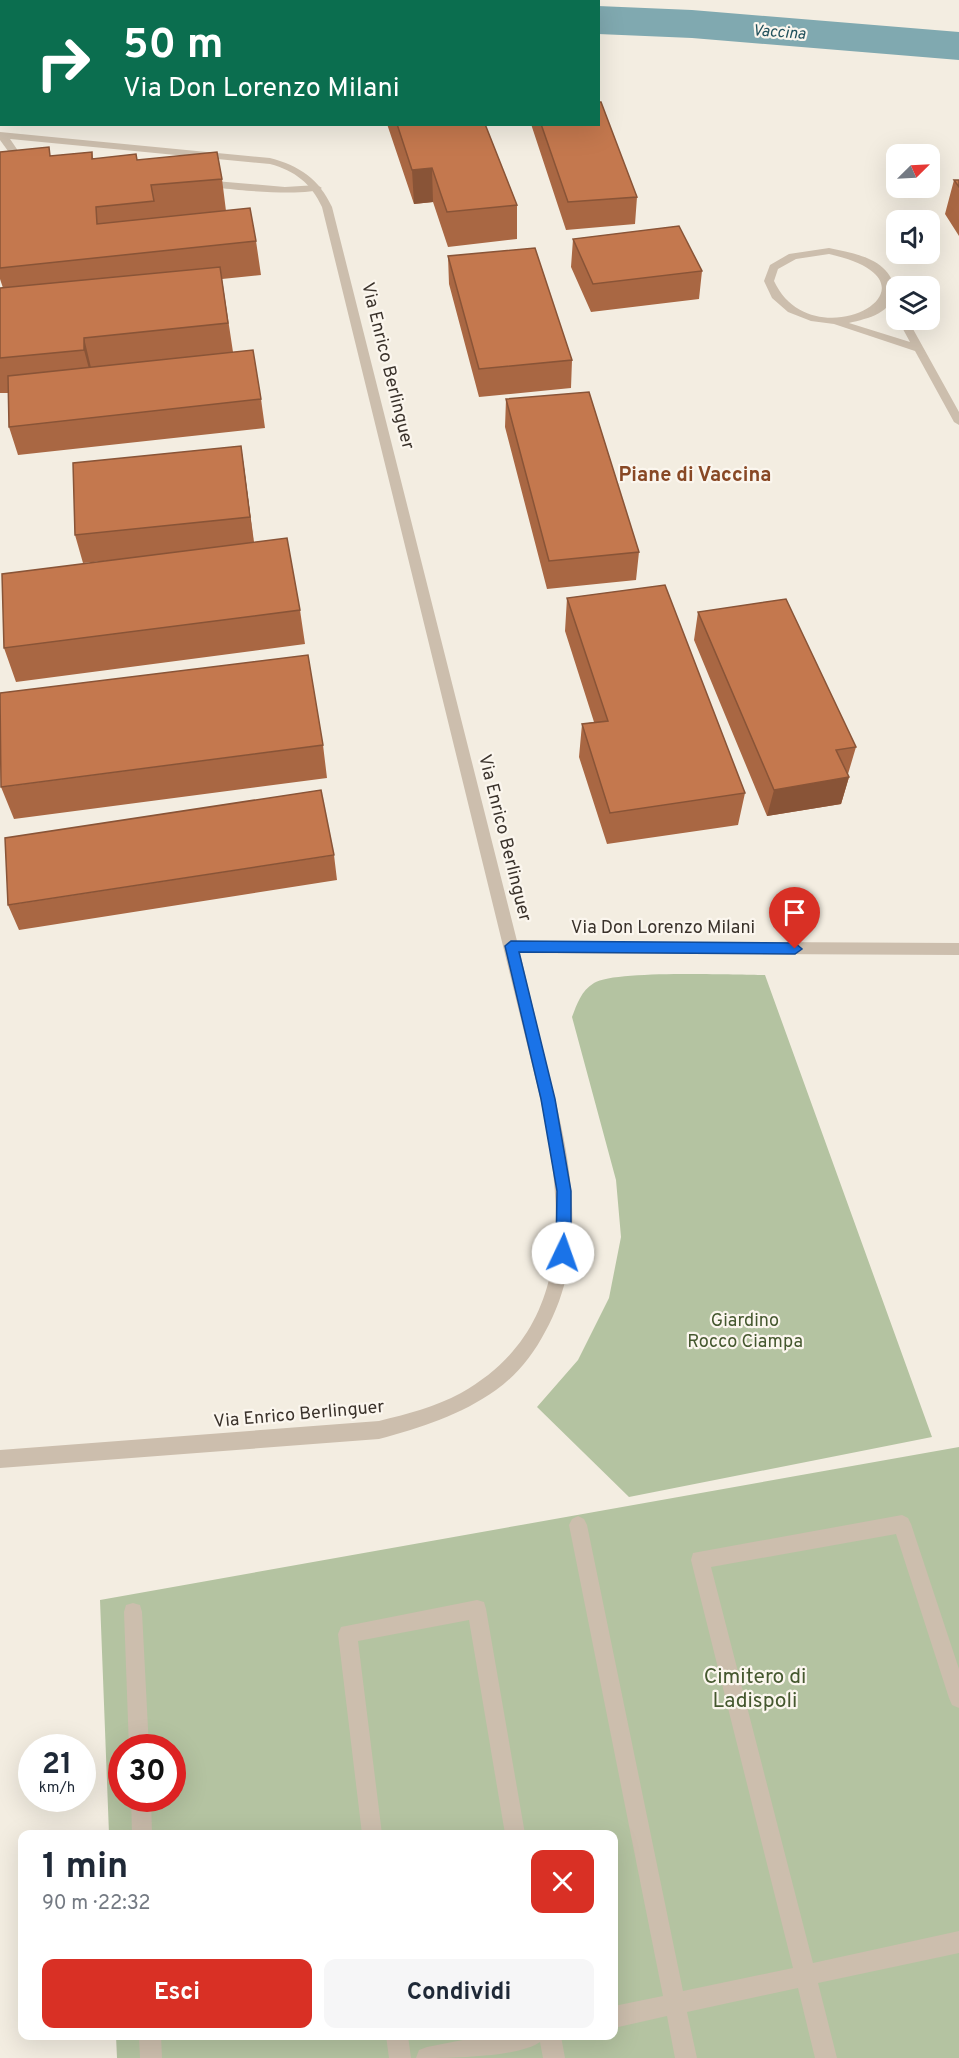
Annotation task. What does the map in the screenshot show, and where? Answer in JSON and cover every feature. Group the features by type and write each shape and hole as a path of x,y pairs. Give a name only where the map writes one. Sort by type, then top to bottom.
{"street":[{"path":"1,136 25,169"},
{"name":"Via Enrico Berlinguer","path":"0,1459 379,1430 420,1420 456,1406 485,1389 511,1368 533,1338 548,1311 563,1253 565,1223 564,1191 548,1099 327,207 317,188 297,170 255,159 1,136"},
{"path":"8,167 37,170"},
{"path":"190,182 285,189 317,188"},
{"path":"886,276 868,262 850,255 808,252 789,257 776,265 768,275 768,287 775,299 789,309 808,317 830,321 917,348"},
{"path":"830,321 856,319 877,312 886,305"},
{"path":"908,330 959,422"},
{"name":"Via Don Lorenzo Milani","path":"511,946 959,949"},
{"path":"826,2058 700,1560 902,1524 959,1698"},
{"path":"579,1525 686,2058"},
{"path":"372,1830 348,1634 477,1609 514,1830"},
{"path":"133,1612 137,1734"},
{"path":"141,1812 142,1830"},
{"path":"618,2016 959,1942"},
{"path":"150,2040 151,2058"},
{"path":"398,2040 400,2058"},
{"path":"427,2058 513,2040"},
{"path":"551,2040 554,2058"}],"green space":[{"name":"Giardino Rocco Ciampa","path":"649,975 765,975 932,1437 629,1497 537,1407 578,1360 609,1298 621,1237 616,1180 572,1017 586,990 594,983 606,979"},
{"name":"Cimitero di Ladispoli","path":"959,1447 959,2058 117,2058 116,2040 618,2040 618,1830 109,1830 108,1812 186,1812 186,1734 108,1734 108,1808 100,1600"}],"building":[{"path":"601,102 637,197 568,202 542,126 600,126"},
{"path":"398,126 486,126 517,205 447,212 432,168 412,170"},
{"path":"49,147 50,156 92,152 92,159 136,154 137,160 217,152 222,179 151,185 154,201 96,207 97,224 250,208 256,241 0,268 0,152"},
{"path":"679,226 702,271 593,284 573,239"},
{"path":"535,248 572,360 479,369 448,256"},
{"path":"220,267 228,323 84,338 84,350 0,358 0,288"},
{"path":"253,350 261,399 9,427 8,376"},
{"path":"589,392 639,552 549,561 506,399"},
{"path":"241,446 250,517 75,535 73,463"},
{"path":"287,538 300,610 4,648 2,574"},
{"path":"665,585 745,793 610,813 582,724 608,721 567,598"},
{"path":"786,599 856,747 836,750 849,777 774,790 698,612"},
{"path":"308,655 323,745 1,787 0,693"},
{"path":"321,790 334,855 8,905 5,838"}],"waterway":[{"name":"Vaccina","path":"600,20 692,24 959,46"}],"district":[{"name":"Piane di Vaccina","path":"695,476"}],"route":[{"path":"563,1253 564,1191 548,1099 511,946 795,949"}]}
